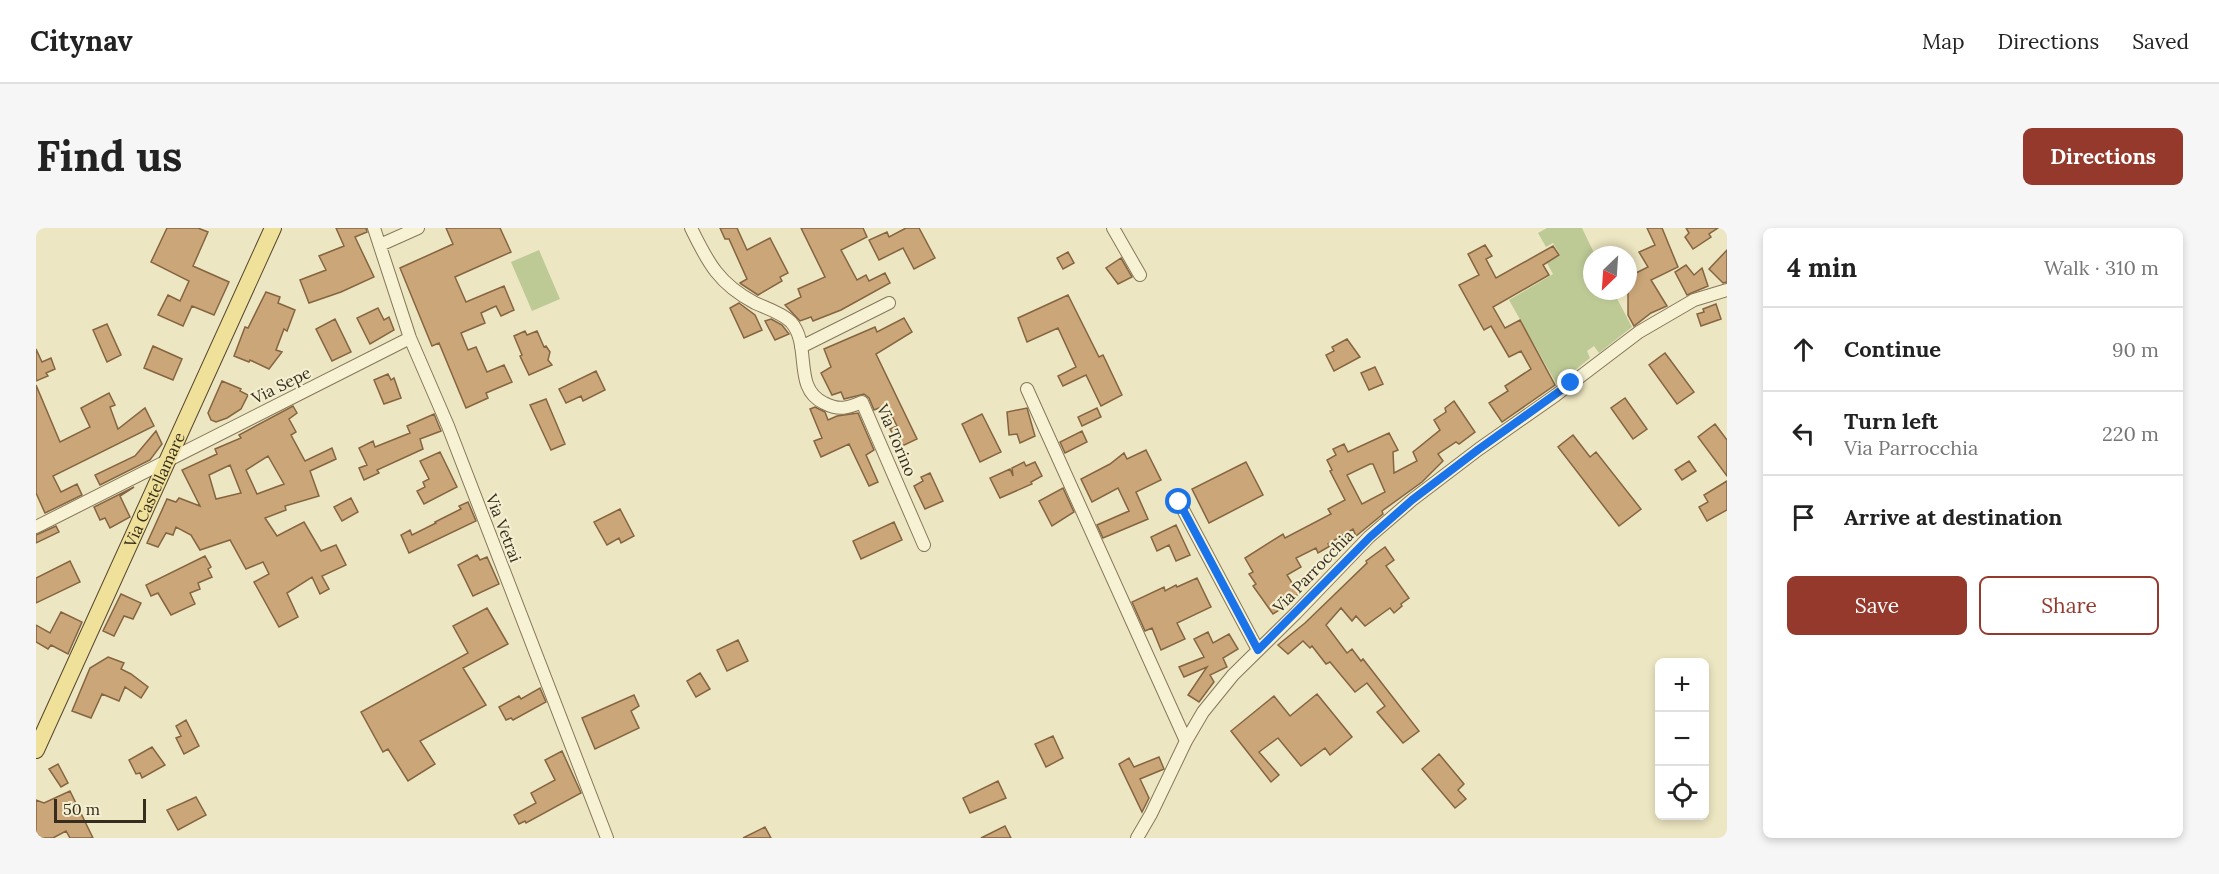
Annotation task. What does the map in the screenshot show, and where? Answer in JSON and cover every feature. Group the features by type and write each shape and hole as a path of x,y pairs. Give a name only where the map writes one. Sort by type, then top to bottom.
{"main road":[{"name":"Via Castellamare","path":"36,750 273,228"}],"street":[{"name":"Via Vetrai","path":"374,228 410,338 448,426 607,838"},
{"path":"380,245 418,228"},
{"name":"Via Torino","path":"691,228 711,267 724,282 741,295 790,322 801,347 806,382 812,397 844,410 862,402 924,545"},
{"path":"1113,228 1140,274"},
{"name":"Via Parrocchia","path":"1137,838 1186,741 1210,703 1233,675 1370,537 1462,461 1556,395 1639,332 1694,300 1727,290"},
{"path":"801,347 889,303"},
{"name":"Via Sepe","path":"36,527 410,338"},
{"path":"1027,389 1186,741"},
{"path":"1179,502 1258,650"}],"green space":[{"path":"1547,228 1582,228 1591,246 1583,246 1583,300 1618,300 1632,327 1599,353 1594,346 1587,351 1590,358 1557,385 1509,300 1553,274 1547,263 1560,255 1553,243 1546,247 1538,233"},
{"path":"539,250 560,299 532,311 511,262"}],"building":[{"path":"167,228 198,228 208,232 193,266 229,282 214,315 192,306 183,326 158,315 168,295 180,301 189,281 151,262"},
{"path":"336,228 366,228 367,232 355,237 374,277 309,303 300,280 326,270 319,256 344,246"},
{"path":"446,228 500,228 511,252 455,277 466,302 504,286 514,310 501,316 496,306 481,313 485,323 461,333 468,350 476,347 487,372 504,365 512,382 486,393 488,398 466,408 439,343 432,346 400,268 453,244"},
{"path":"720,228 737,228 747,250 770,238 788,273 780,277 782,281 758,295 741,284 747,279 729,239 725,239"},
{"path":"801,228 863,228 867,237 841,250 857,280 866,275 869,281 885,273 890,283 841,310 813,321 811,317 800,321 785,305 801,297 798,289 825,277"},
{"path":"906,228 919,228 935,258 914,269 903,248 879,260 869,240 887,232 889,237"},
{"path":"1647,228 1662,228 1678,267 1651,280 1667,306 1651,313 1634,326 1628,315 1628,300 1637,300 1637,272 1648,267 1639,252 1655,245"},
{"path":"1686,228 1718,228 1709,234 1711,237 1693,249 1685,237 1689,233"},
{"path":"1485,245 1492,256 1486,259 1496,278 1553,246 1559,255 1543,265 1549,275 1493,307 1505,328 1520,320 1555,385 1502,422 1489,403 1508,391 1505,386 1531,369 1521,351 1509,357 1491,326 1484,330 1459,285 1479,275 1468,254"},
{"path":"1727,250 1727,282 1723,283 1709,269"},
{"path":"1068,252 1074,263 1063,269 1057,258"},
{"path":"1121,258 1132,277 1118,284 1106,268"},
{"path":"1686,265 1694,275 1702,268 1708,286 1687,295 1675,272"},
{"path":"266,292 280,297 278,303 295,310 276,350 282,352 269,369 250,360 249,362 234,356 245,327 248,328"},
{"path":"1068,295 1099,357 1103,355 1122,395 1101,406 1086,375 1063,386 1058,376 1076,367 1058,328 1027,342 1018,318"},
{"path":"739,303 755,315 762,330 744,338 730,308"},
{"path":"1716,304 1721,319 1701,326 1697,314"},
{"path":"378,308 384,320 389,317 394,330 370,344 357,318"},
{"path":"904,318 912,332 876,354 917,439 900,447 890,429 897,426 889,404 874,410 869,398 864,394 844,399 841,392 832,395 821,373 831,367 824,349 875,327 877,332"},
{"path":"335,319 351,352 332,361 316,329"},
{"path":"771,319 782,325 789,334 775,340 765,321"},
{"path":"107,324 121,355 107,362 93,330"},
{"path":"525,331 527,335 537,331 544,347 546,346 550,352 548,360 552,365 529,375 514,336"},
{"path":"1347,339 1360,357 1334,371 1326,355 1334,351 1332,347"},
{"path":"153,346 182,359 173,380 144,368"},
{"path":"36,349 42,362 51,358 55,369 46,373 48,376 36,381"},
{"path":"1665,353 1694,392 1677,404 1649,365"},
{"path":"1375,367 1383,384 1369,390 1361,373"},
{"path":"596,371 605,390 583,401 581,396 566,403 559,389"},
{"path":"388,374 391,380 394,378 401,398 384,404 374,380"},
{"path":"222,381 241,389 240,391 248,395 241,409 216,422 211,420 208,413"},
{"path":"36,385 60,442 90,427 81,408 109,393 115,405 110,407 118,429 145,408 154,426 53,476 61,492 77,484 82,495 45,513 36,493"},
{"path":"1625,398 1647,429 1633,439 1611,408"},
{"path":"546,399 565,444 551,450 530,405"},
{"path":"1454,401 1475,432 1459,444 1456,442 1438,454 1443,461 1422,482 1382,511 1383,514 1356,536 1353,529 1318,553 1316,548 1296,558 1301,567 1287,575 1299,594 1288,600 1290,603 1273,614 1253,586 1256,584 1249,574 1253,572 1245,558 1283,534 1285,538 1331,514 1328,509 1345,500 1327,460 1336,455 1333,449 1344,444 1348,452 1389,433 1398,450 1393,452 1394,473 1417,461 1413,452 1440,430 1434,420 1446,412 1445,408","holes":["1373,464 1385,492 1362,504 1347,475"]},
{"path":"293,406 297,413 289,419 296,432 291,435 305,461 332,448 336,459 310,471 319,496 285,506 286,510 265,518 277,536 304,522 321,551 336,545 346,565 322,576 329,589 320,594 312,577 287,593 298,617 279,627 254,582 269,574 263,562 246,569 230,540 200,550 191,535 176,527 173,535 166,533 158,547 147,543 167,499 176,502 179,498 200,506 182,470 217,454 215,449 241,438 239,435","holes":["268,456 284,484 257,494 246,470","230,465 241,493 216,499 209,475"]},
{"path":"815,407 825,412 828,420 837,416 858,413 874,450 866,455 878,482 869,486 849,444 821,457 814,441 822,438 810,409"},
{"path":"1027,408 1035,436 1020,443 1017,434 1009,435 1007,412"},
{"path":"1097,408 1101,417 1082,426 1078,417"},
{"path":"434,414 441,431 420,439 423,449 377,470 379,473 364,480 359,468 367,465 359,448 373,441 375,447 410,433 407,426"},
{"path":"982,414 1001,452 980,462 962,424"},
{"path":"1715,424 1727,440 1727,476 1698,437"},
{"path":"156,431 162,444 150,460 100,485 95,475 135,456"},
{"path":"1082,431 1087,442 1065,453 1060,442"},
{"path":"1573,435 1590,457 1596,452 1641,509 1619,526 1558,447"},
{"path":"1146,450 1161,480 1136,492 1148,519 1103,538 1097,525 1129,511 1118,488 1092,502 1081,479 1110,464 1124,453 1127,459"},
{"path":"440,452 457,487 424,504 417,491 425,487 423,482 429,479 420,461"},
{"path":"1689,461 1696,471 1682,480 1675,470"},
{"path":"1024,462 1026,466 1035,462 1042,476 1031,482 1032,484 1000,498 990,478 1010,469 1013,476 1012,468"},
{"path":"1246,462 1263,495 1209,523 1192,489"},
{"path":"930,473 943,501 925,509 914,486 923,481 921,477"},
{"path":"1727,481 1727,510 1707,521 1699,507 1708,502 1704,495"},
{"path":"134,487 120,496 130,517 110,528 105,518 100,520 94,507"},
{"path":"1063,488 1074,512 1052,526 1039,501"},
{"path":"351,498 358,512 342,521 334,507"},
{"path":"468,502 476,521 409,553 401,535 410,530 412,535 461,509 459,506"},
{"path":"620,509 634,536 621,543 619,538 607,545 594,522"},
{"path":"894,522 902,540 861,559 853,541"},
{"path":"1176,525 1190,555 1176,561 1169,545 1157,551 1151,537"},
{"path":"56,526 59,532 36,543 36,535"},
{"path":"1385,547 1394,560 1386,566 1409,598 1394,613 1390,608 1365,626 1356,616 1352,621 1341,608 1326,625 1347,653 1352,649 1361,661 1363,659 1419,731 1403,743 1377,712 1385,706 1367,683 1355,692 1330,662 1326,664 1312,646 1310,648 1303,641 1288,654 1278,645 1305,623 1367,563 1366,561"},
{"path":"477,555 480,560 487,557 499,584 473,596 458,565"},
{"path":"205,556 211,567 208,569 212,577 198,583 200,589 190,593 195,604 171,615 158,593 151,596 146,585"},
{"path":"70,561 80,582 36,603 36,578"},
{"path":"1197,578 1211,607 1177,623 1185,639 1161,650 1152,628 1145,631 1132,602 1164,587 1165,591"},
{"path":"121,594 141,603 133,619 124,616 114,636 103,631"},
{"path":"487,608 508,644 463,668 486,705 420,741 435,764 408,781 388,749 383,752 361,712 468,653 453,626"},
{"path":"61,612 82,622 68,654 51,645 48,649 36,642 36,625 50,633"},
{"path":"1208,632 1213,643 1229,634 1238,649 1223,658 1227,667 1210,675 1214,682 1199,702 1188,695 1207,667 1184,677 1179,667 1204,657 1194,639"},
{"path":"738,640 748,661 727,671 717,650"},
{"path":"108,657 124,663 121,669 148,687 141,698 125,687 119,701 102,694 91,718 72,711 90,668"},
{"path":"700,673 710,689 696,697 687,681"},
{"path":"540,688 546,702 513,720 511,718 506,720 499,707 519,696 521,699"},
{"path":"1317,694 1352,737 1330,755 1325,748 1301,766 1278,738 1259,752 1279,775 1271,782 1231,731 1274,696 1290,716"},
{"path":"634,695 639,706 631,711 639,728 595,749 582,718"},
{"path":"186,720 199,746 184,754 176,738 181,736 176,726"},
{"path":"1053,736 1063,758 1046,767 1035,744"},
{"path":"152,747 165,765 142,778 140,773 136,774 129,760"},
{"path":"562,751 581,793 526,823 525,821 519,824 514,815 536,803 531,793 555,780 545,760"},
{"path":"1439,754 1464,784 1458,790 1466,799 1455,808 1422,769"},
{"path":"1159,757 1164,769 1140,779 1149,798 1142,812 1119,764 1129,758 1134,767"},
{"path":"58,764 68,783 61,787 49,769"},
{"path":"998,781 1006,798 970,813 963,798"},
{"path":"70,791 93,838 70,838 66,831 53,838 36,838 36,800 44,803"},
{"path":"196,797 206,815 178,830 167,810"},
{"path":"1005,826 1011,838 981,838"},
{"path":"765,827 771,838 743,838"}],"route":[{"path":"1179,502 1258,650 1332,574 1412,500 1571,383"}]}
